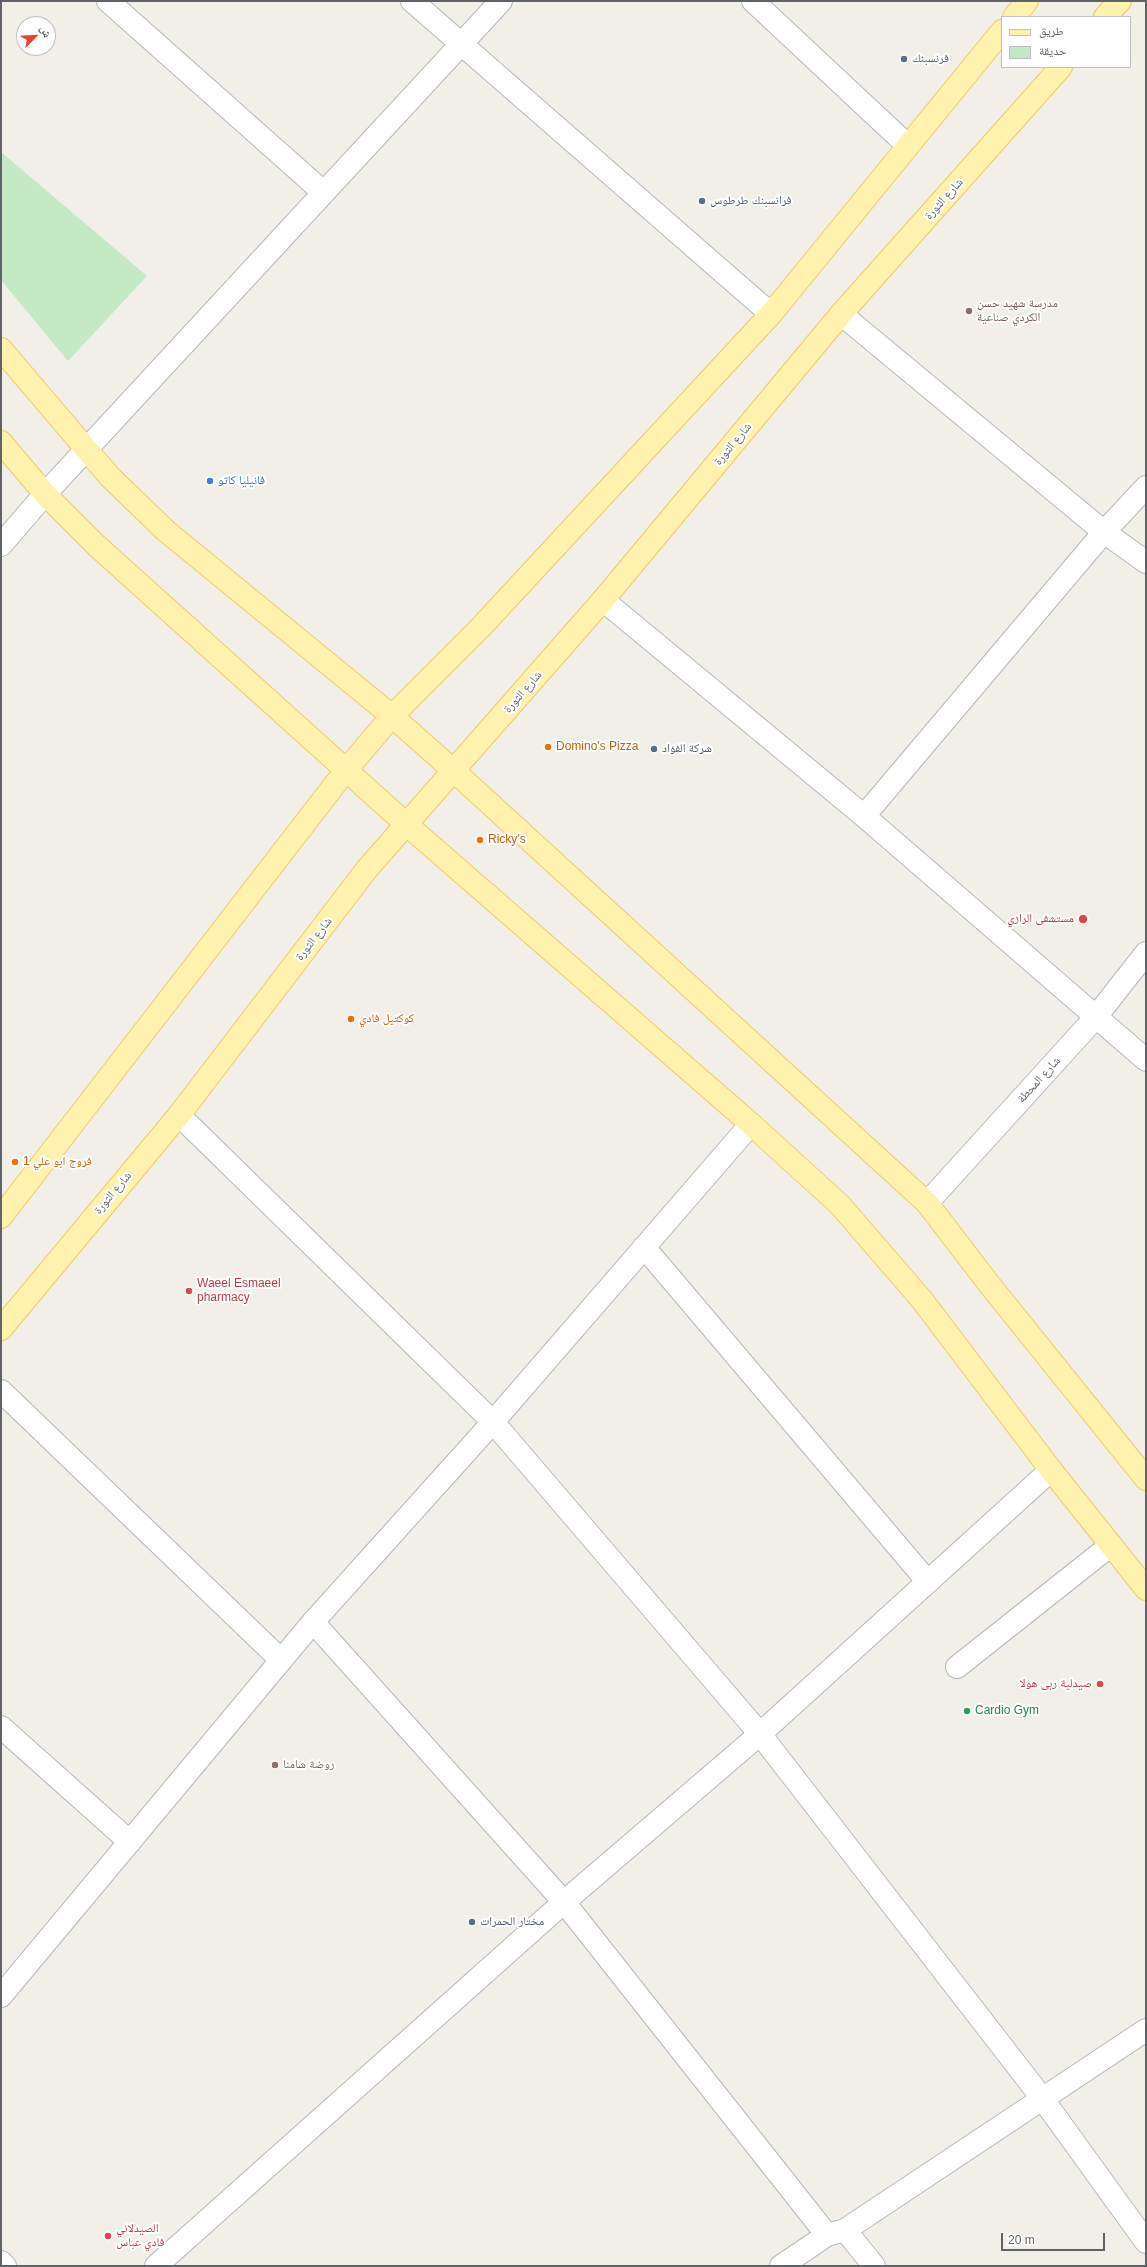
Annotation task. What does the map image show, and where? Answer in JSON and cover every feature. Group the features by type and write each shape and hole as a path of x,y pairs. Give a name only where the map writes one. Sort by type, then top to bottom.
{"main road":[{"path":"1015,16 1027,1"},
{"path":"1106,16 1120,1"},
{"path":"1,1217 346,770 392,716 480,627 771,314 907,145 1001,32"},
{"name":"شارع الثورة","path":"1,1329 179,1114 367,869 603,600 841,314 1060,68"},
{"path":"1,349 110,478 166,531 392,716 927,1203 989,1284 1146,1479"},
{"path":"1,442 45,494 98,546 406,824 751,1124 840,1205 922,1300 1051,1470 1146,1589"}],"street":[{"path":"108,1 323,192"},
{"path":"412,1 462,43 771,314"},
{"path":"1,545 45,494 500,1"},
{"path":"753,1 907,145"},
{"path":"841,314 1104,532 1146,562"},
{"path":"864,816 1104,532 1146,487"},
{"path":"603,600 864,816 1095,1018 1146,1060"},
{"name":"شارع المحطة","path":"927,1203 1095,1018 1146,953"},
{"path":"179,1114 493,1422 760,1734 1042,2098 1146,2242"},
{"path":"1,1996 280,1660 493,1422 751,1124"},
{"path":"644,1247 928,1582"},
{"path":"1,1391 280,1660"},
{"path":"156,2266 564,1902 760,1734 1051,1470"},
{"path":"957,1667 1111,1545"},
{"path":"313,1622 564,1902 836,2233 874,2266"},
{"path":"1,1727 130,1842"},
{"path":"781,2266 836,2233 1146,2030"},
{"path":"1,2262 5,2266"}],"green space":[{"path":"1,152 147,276 68,361 1,280"}],"place":[{"name":"فرنسبنك","path":"904,59"},
{"name":"فرانسبنك طرطوس","path":"702,201"},
{"name":"مدرسة شهيد حسن الكردي صناعية","path":"969,311"},
{"name":"فانيليا كاتو","path":"210,481"},
{"name":"Domino's Pizza","path":"548,747"},
{"name":"شركة الفؤاد","path":"654,749"},
{"name":"Ricky’s","path":"480,840"},
{"name":"مستشفى الرازي","path":"1083,919"},
{"name":"كوكتيل فادي","path":"351,1019"},
{"name":"فروج ابو علي 1","path":"15,1162"},
{"name":"Waeel Esmaeel pharmacy","path":"189,1291"},
{"name":"صيدلية ربى هولا","path":"1100,1684"},
{"name":"Cardio Gym","path":"967,1711"},
{"name":"روضة شامنا","path":"275,1765"},
{"name":"مختار الحمرات","path":"472,1922"},
{"name":"الصيدلاني فادي عباس","path":"108,2236"}]}
